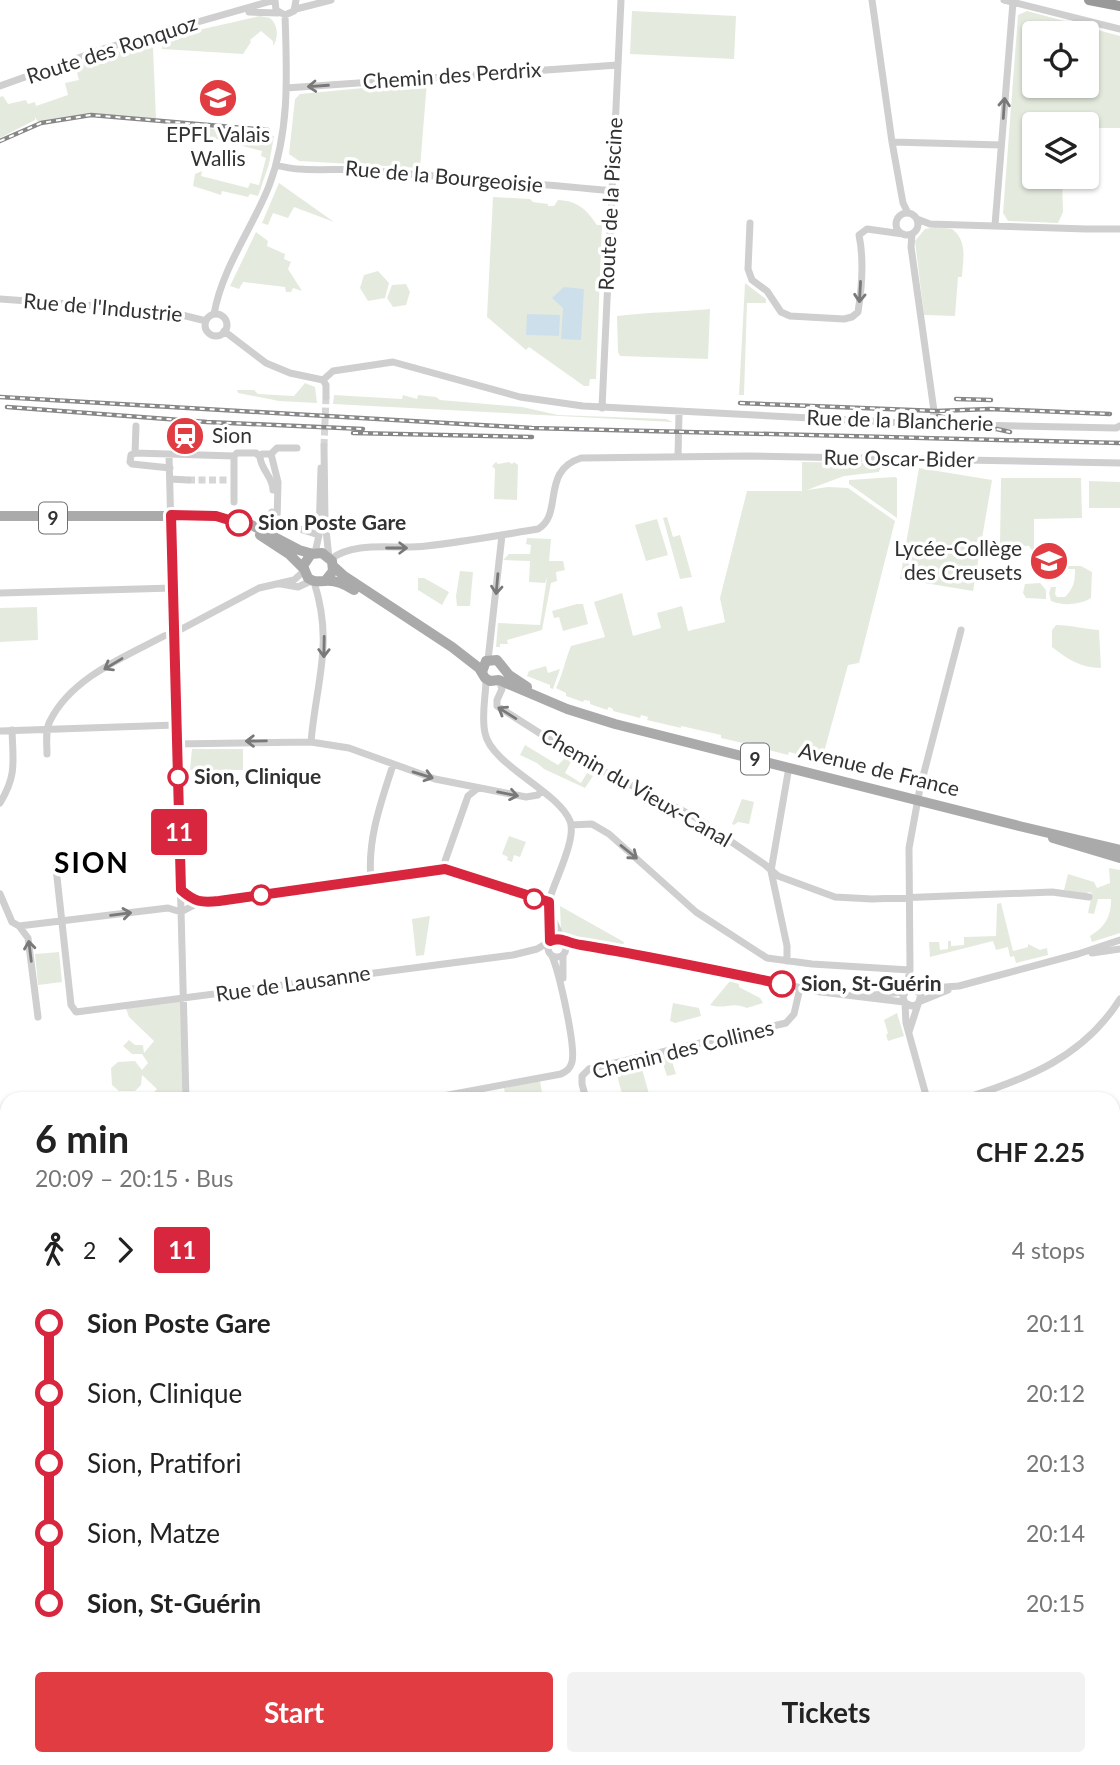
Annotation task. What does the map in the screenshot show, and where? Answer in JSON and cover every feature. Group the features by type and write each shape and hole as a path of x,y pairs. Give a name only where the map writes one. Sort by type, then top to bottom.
{"highway":[{"path":"1089,0 1120,6"}],"main road":[{"name":"9","path":"0,516 216,516 247,527 289,554 303,569"},
{"name":"9","path":"228,519 242,520 272,533 299,550 314,553"},
{"path":"404,616 345,584 317,581 303,569 306,558 314,553 322,553 344,576 452,647 492,681 502,675 500,661 488,660 452,647"},
{"path":"317,581 331,576 331,561"},
{"path":"484,675 484,664 488,660"},
{"name":"Avenue de France","path":"502,675 556,704 608,722 1120,850"},
{"name":"Avenue de France","path":"1030,829 1120,858"}],"street":[{"path":"214,314 224,318 227,324 225,331 218,335 210,334 205,328 206,321 214,314 221,286 261,205 276,165 284,130 286,88 282,14 275,8 275,0"},
{"name":"Route des Ronquoz","path":"0,86 119,44 275,0"},
{"path":"296,0 296,9"},
{"path":"282,14 331,0"},
{"name":"Route de la Piscine","path":"602,408 621,0"},
{"path":"872,0 905,214"},
{"path":"1004,0 1120,29"},
{"path":"995,225 1013,2"},
{"name":"Route des Ronquoz","path":"225,15 263,10 282,14"},
{"name":"Chemin des Perdrix","path":"286,88 618,65"},
{"path":"892,142 1001,145"},
{"name":"Rue de la Bourgeoisie","path":"276,165 288,168 438,175 613,191"},
{"path":"897,226 897,219 905,214 913,214 917,219 930,224 1120,229"},
{"path":"917,219 910,233 911,247 934,411 933,420 925,424"},
{"path":"750,223 748,270 752,280 767,291 781,312 790,316 844,319 858,312 863,248 859,235 867,229 910,233 930,224"},
{"path":"880,230 897,226 910,233"},
{"name":"Rue de l'Industrie","path":"0,299 166,311 206,321"},
{"path":"225,331 266,363 290,373 321,378 326,385 326,397"},
{"name":"Rue de la Blancherie","path":"321,378 332,371 370,364 396,363 520,397 602,408 925,424 1120,426"},
{"path":"678,413 678,457"},
{"path":"136,426 130,457 132,464 170,468"},
{"path":"314,553 319,535 320,476 324,446 325,521 331,561"},
{"path":"260,457 262,454 271,454 277,448 297,449"},
{"path":"130,457 234,456 237,453 257,453 263,470 273,484 272,533"},
{"path":"271,454 278,482 279,523"},
{"path":"169,455 186,1092"},
{"path":"234,456 231,478 234,502"},
{"name":"Rue Oscar-Bider","path":"502,535 538,529 545,525 558,475 576,459 589,457 753,456 1120,463"},
{"path":"170,479 188,480"},
{"path":"272,533 276,523 279,523 305,528 319,535"},
{"path":"331,561 342,552 355,550 419,547 502,535 488,660"},
{"path":"47,754 47,729 50,721 60,705 79,685 153,641 174,633 259,588 294,580 303,569"},
{"path":"281,584 298,587 317,581 324,642 322,676 311,742"},
{"path":"0,593 173,588"},
{"path":"926,1092 909,1032 905,1004 910,970 909,848 918,800 961,630"},
{"path":"484,675 485,736 501,757 565,811 571,825 570,839 549,902 550,942 547,948 562,989"},
{"path":"486,702 502,675"},
{"name":"Chemin du Vieux-Canal","path":"502,675 502,689 497,706 585,762 695,817 771,871 798,885 835,897 908,899 1052,892 1089,897"},
{"path":"0,731 176,725"},
{"path":"0,803 13,775 12,730"},
{"path":"176,744 311,742 349,748 435,779 526,797 541,791"},
{"path":"371,880 370,856 374,829 393,765"},
{"path":"787,961 787,946 771,871 789,767"},
{"path":"445,869 468,796 478,788"},
{"path":"571,825 592,824 609,834 708,921 766,958 910,970"},
{"path":"56,868 61,921"},
{"path":"19,926 168,908 181,912 198,903 445,869 549,902"},
{"path":"181,890 198,903"},
{"path":"0,894 12,922 19,926 28,938 38,1017"},
{"path":"551,913 566,947 562,989"},
{"name":"Rue de Lausanne","path":"61,921 71,1004 74,1011 80,1012 513,955 537,949 550,942"},
{"path":"550,942 558,938 800,988 895,1001 912,1006 959,986 1120,940"},
{"path":"551,956 558,957 599,948"},
{"path":"1078,954 1120,949"},
{"name":"Rue de Lausanne","path":"513,955 551,956"},
{"path":"909,1032 921,995 910,970"},
{"path":"856,996 959,986"},
{"name":"Chemin des Collines","path":"584,1092 582,1076 589,1069 786,1023 793,1014 800,988"},
{"name":"Chemin des Collines","path":"465,1092 561,1074 570,1068 573,1058 562,989"},
{"path":"984,1092 1023,1079 1059,1060 1104,1020 1120,999"}],"shaded area":[{"path":"632,11 736,16 734,59 630,54"},
{"path":"1027,11 1064,21 1022,21 1022,98 1099,98 1099,30 1120,36 1120,128 1099,128 1099,112 1022,112 1022,189 1062,189 1063,212 1058,223 1008,221 1003,213 1018,15"},
{"path":"260,16 270,18 275,24 277,35 273,46 273,41 261,31 250,40 243,54 162,49 163,38"},
{"path":"148,42 153,48 156,119 91,114 38,122 35,117 35,120 0,138 0,97 3,96 8,104 26,100 28,104 35,102 36,106 68,95 65,83 79,80 75,66"},
{"path":"427,82 420,168 299,161 289,154 295,99 300,94"},
{"path":"199,127 274,136 269,164 258,196 250,194 248,197 222,191 221,195 193,186 195,174 202,171 201,176 248,188 250,183 259,185 266,158 261,156 262,151 198,134"},
{"path":"279,183 334,222 294,207 288,218 273,213 268,225 262,223"},
{"path":"493,197 530,199 548,206 554,206 558,200 571,202 585,210 597,225 602,225 596,379 590,379 589,386 584,386 529,347 526,350 487,317"},
{"path":"925,229 952,229 962,245 962,277 958,277 955,316 924,315 915,241"},
{"path":"256,232 268,241 267,246 285,254 284,259 291,262 288,269 302,291 293,288 291,292 286,292 285,287 243,282 239,289 230,286"},
{"path":"378,271 389,283 385,298 368,301 360,288 364,275"},
{"path":"745,283 766,299 766,303 747,303 744,395 739,395"},
{"path":"406,284 410,292 406,305 393,307 387,298 392,285"},
{"path":"710,309 708,359 620,356 618,352 617,316"},
{"path":"305,383 315,387 317,403 279,401 238,393 237,390 294,396"},
{"path":"334,395 402,399 403,395 417,399 418,395 440,400 522,407 558,415 666,419 673,422 333,404"},
{"path":"496,462 514,462 518,465 517,500 494,499 495,469 492,466"},
{"path":"802,462 882,463 879,472 844,476 807,490 848,488 895,521 859,663 848,665 824,752 815,759 789,752 788,755 753,746 753,743 747,744 721,738 721,735 647,720 648,717 641,715 640,718 613,711 609,707 607,710 590,704 590,701 583,702 566,696 566,693 556,688 571,646 605,637 594,602 622,593 633,636 661,628 657,613 682,606 688,631 725,622 720,598 747,491 802,491"},
{"path":"919,468 992,480 973,591 900,579"},
{"path":"895,477 897,518 849,484 849,480"},
{"path":"1001,478 1081,478 1082,518 1034,519 1034,553 1029,546 1000,545"},
{"path":"1089,481 1120,482 1120,508 1089,508"},
{"path":"667,517 673,537 680,535 692,577 680,579 663,518"},
{"path":"657,519 668,555 646,561 635,525"},
{"path":"527,538 551,539 549,561 563,561 565,570 556,572 557,581 551,583 542,630 507,640 508,644 496,647 498,623 540,625 547,577 545,583 529,582 530,561 503,560 509,554 530,554 531,545 526,544"},
{"path":"1058,566 1081,566 1092,572 1091,598 1071,604 1051,601 1051,587 1056,587 1057,597 1065,597 1074,581 1075,569 1057,569"},
{"path":"460,571 473,572 470,606 457,606"},
{"path":"418,578 424,578 449,592 442,605 418,590"},
{"path":"1040,583 1046,590 1046,599 1026,598 1023,593 1025,584"},
{"path":"583,604 588,624 563,631 559,617 554,618 552,611"},
{"path":"37,607 38,640 0,642 0,608"},
{"path":"1056,625 1099,630 1101,668 1075,662 1052,647 1052,630"},
{"path":"546,666 548,673 560,669 553,689 550,685 527,676 529,671"},
{"path":"525,745 558,765 569,754 568,758 572,760 565,773 581,783 587,773 593,776 585,788 520,755"},
{"path":"192,749 243,749 243,770 190,770"},
{"path":"742,799 754,802 749,824 738,822 734,825 732,824"},
{"path":"509,836 526,842 520,857 514,855 512,862 502,854"},
{"path":"1109,868 1120,870 1120,933 1092,942 1090,936 1103,925 1110,911 1111,899 1098,899 1094,914 1088,913 1092,893 1088,892 1086,895 1064,890 1068,874 1094,882 1097,888 1110,883"},
{"path":"1001,903 1013,951 1028,947 1028,944 1040,950 1047,948 1048,955 1016,963 1014,956 1010,957 1008,947 996,950 993,941 930,957 929,942 939,942 940,950 948,949 948,941 951,941 951,946 964,945 964,937 996,936 997,904"},
{"path":"560,906 624,942 623,945 572,940 561,931"},
{"path":"430,916 424,955 416,956 412,919"},
{"path":"59,952 62,982 38,985 35,954"},
{"path":"730,981 760,998 763,1003 747,1008 737,1005 710,1005"},
{"path":"184,999 186,1092 154,1092 157,1089 142,1075 141,1085 135,1091 119,1091 112,1085 111,1068 118,1062 135,1061 142,1070 148,1063 142,1054 132,1054 123,1046 129,1040 135,1045 143,1045 144,1053 154,1041 129,1017 125,1006"},
{"path":"673,1003 699,1008 701,1016 675,1023 670,1021"},
{"path":"897,1013 904,1036 888,1041 884,1020"},
{"path":"669,1052 676,1074 667,1076 663,1064 659,1062 644,1066 642,1060"},
{"path":"642,1069 648,1092 621,1092 617,1075"},
{"path":"540,1081 542,1092 505,1092 504,1088"}],"water":[{"path":"564,287 584,289 581,340 561,339 563,308 552,298"},
{"path":"527,314 560,315 559,336 526,335"}],"tunnel":[{"path":"324,446 326,397"},
{"path":"188,480 229,480"}],"railway":[{"path":"0,141 41,123 91,115 268,130"},
{"path":"0,397 532,428 1120,443"},
{"path":"956,399 991,400"},
{"path":"740,403 937,411 990,409 1110,414"},
{"path":"7,407 207,422 363,429"},
{"path":"938,416 1010,432"},
{"path":"353,433 532,437"}],"bus line":[{"name":"11","path":"239,523 216,516 171,515 181,890 191,899 198,903 219,901 445,869 549,902 550,941 558,938 564,942 625,951 782,984"}],"place":[{"name":"EPFL Valais Wallis","path":"218,98"},
{"name":"Sion","path":"185,436"},
{"name":"Sion Poste Gare","path":"239,523"},
{"name":"Lycée-Collège des Creusets","path":"1049,561"},
{"name":"Sion, Clinique","path":"178,777"},
{"name":"Sion, St-Guérin","path":"782,984"}],"district":[{"name":"SION","path":"92,863"}]}
